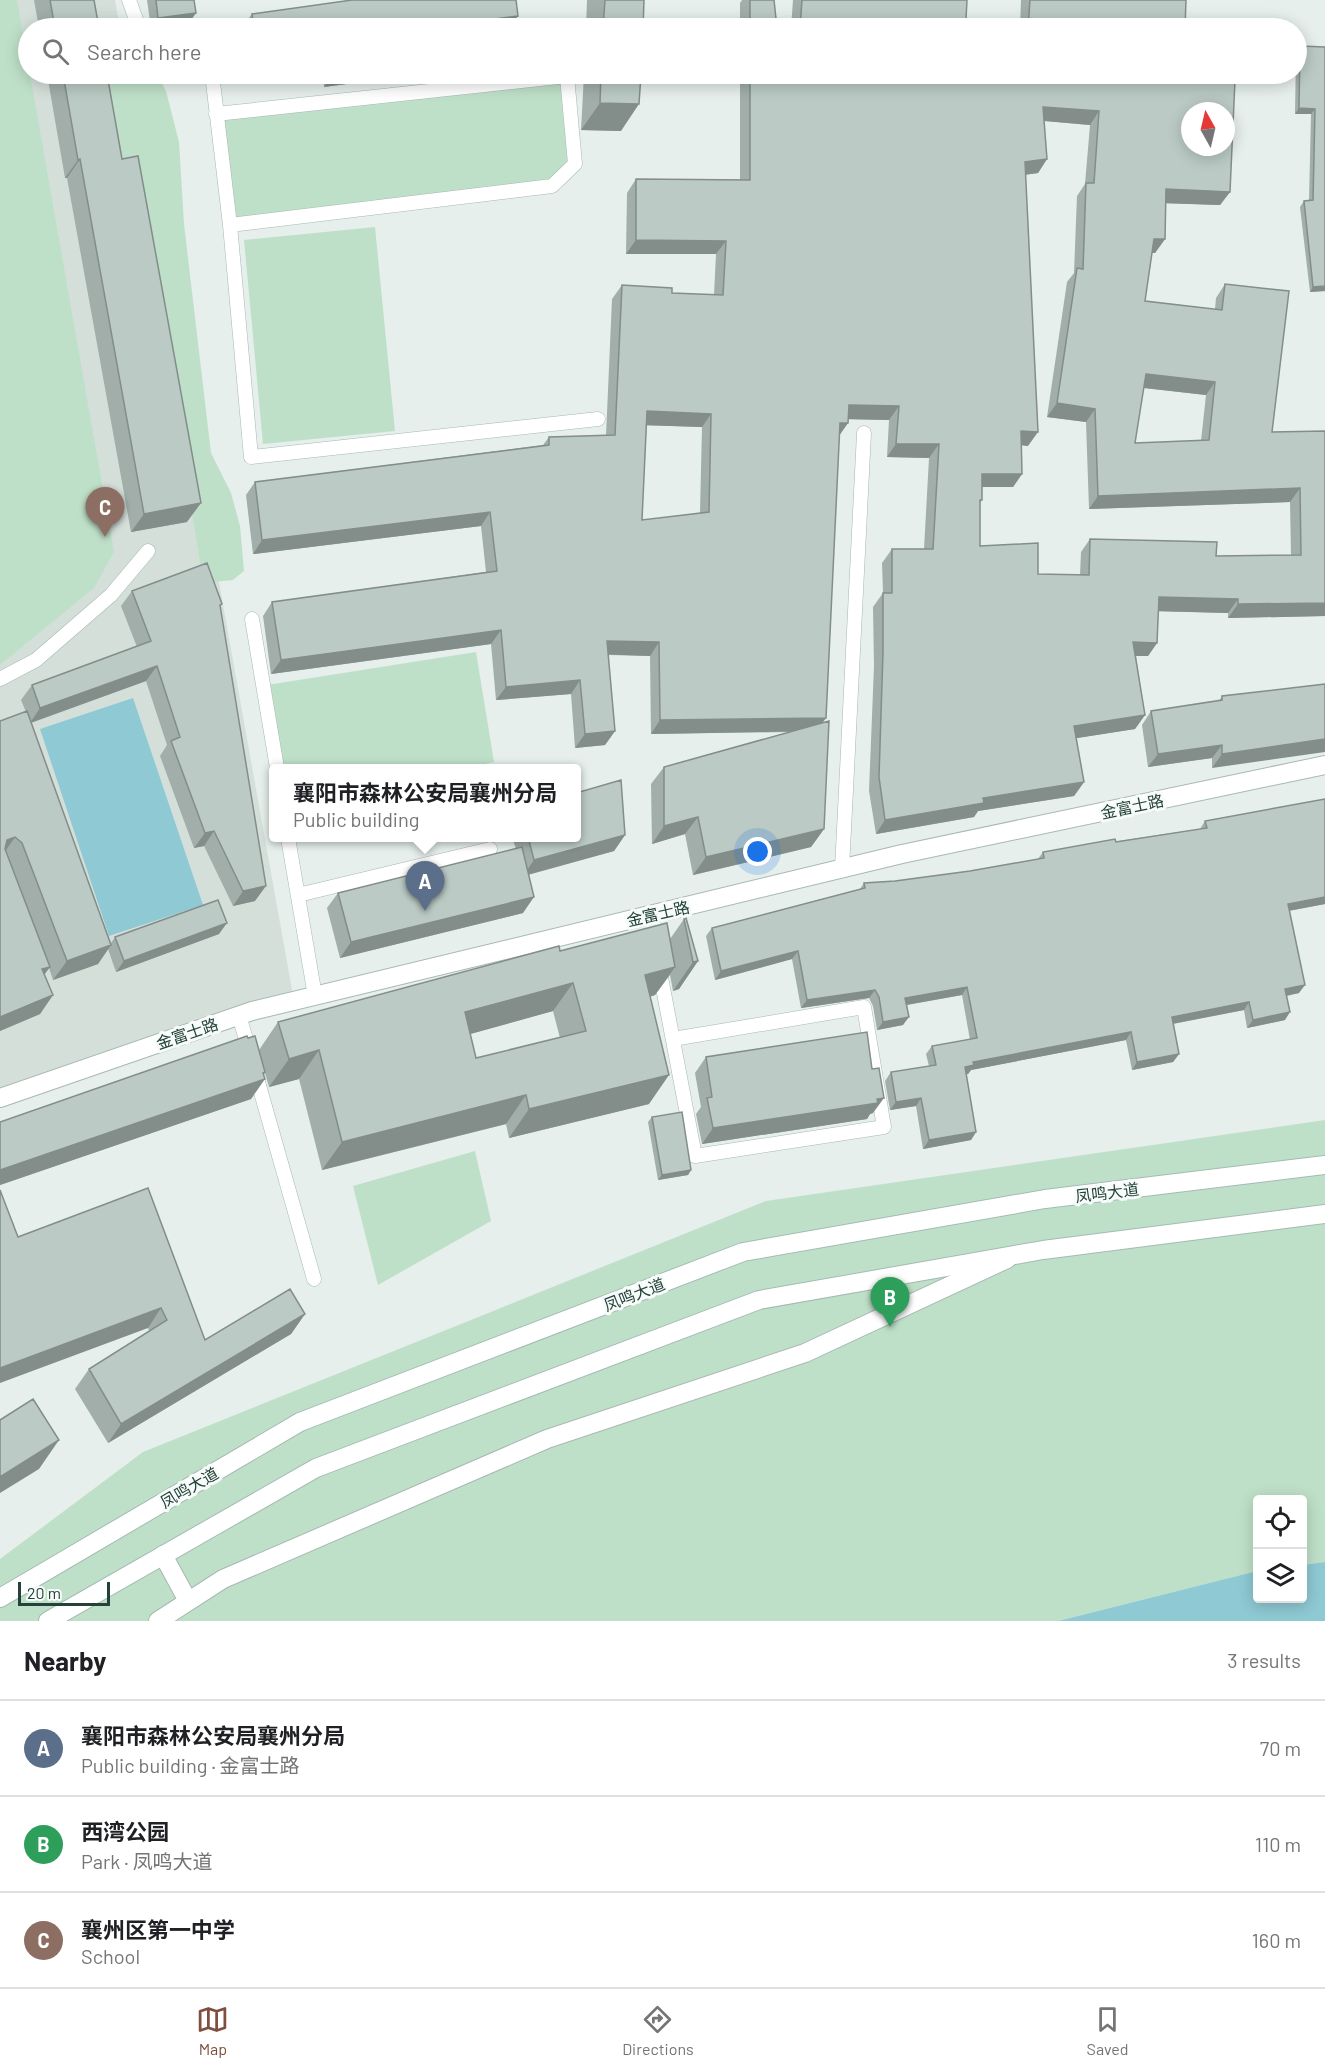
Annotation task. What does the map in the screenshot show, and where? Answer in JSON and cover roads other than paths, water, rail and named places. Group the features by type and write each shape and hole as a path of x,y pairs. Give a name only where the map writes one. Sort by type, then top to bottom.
{"main road":[{"name":"金富士路","path":"0,1098 239,1015 650,921 902,854 1325,765"},
{"name":"凤鸣大道","path":"0,1598 300,1422 743,1252 1045,1199 1325,1166"},
{"path":"48,1621 316,1468 759,1300 1016,1255 1325,1214"},
{"path":"158,1621 223,1579 547,1439 805,1353 1016,1255"},
{"path":"163,1555 188,1601"}],"lane":[{"path":"129,0 135,18"},
{"path":"213,84 230,225 251,457 598,419"},
{"path":"216,114 493,84"},
{"path":"230,225 552,186 575,164 568,84"},
{"path":"842,869 864,433"},
{"path":"0,679 36,660 111,595 148,551"},
{"path":"252,619 276,764"},
{"path":"289,842 315,996"},
{"path":"298,896 490,849"},
{"path":"655,949 672,1039 695,1156 884,1127 864,1007 672,1039"},
{"path":"239,1015 314,1279"}],"water":[{"path":"133,698 203,905 109,936 40,729"},
{"path":"1325,1562 1325,1621 1058,1621 1253,1572 1253,1603 1307,1603 1307,1564"}],"place":[{"name":"襄州区第一中学","path":"105,537"},
{"name":"襄阳市森林公安局襄州分局","path":"425,911"},
{"name":"西湾公园","path":"890,1327"}]}
